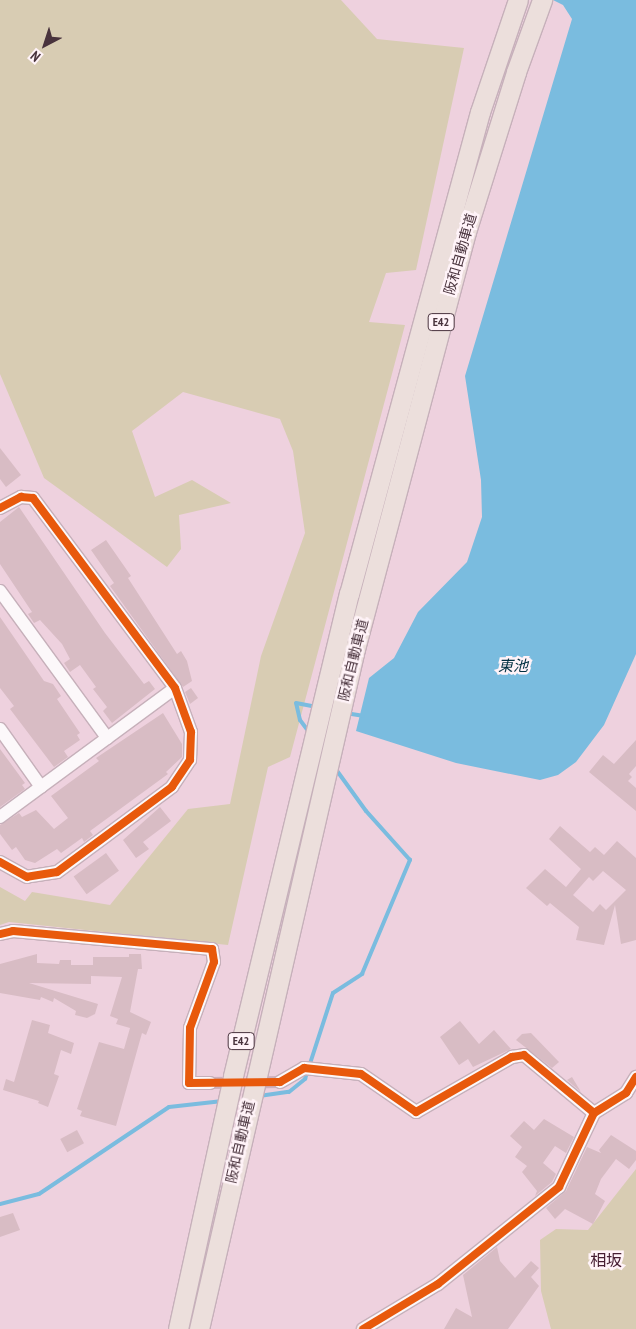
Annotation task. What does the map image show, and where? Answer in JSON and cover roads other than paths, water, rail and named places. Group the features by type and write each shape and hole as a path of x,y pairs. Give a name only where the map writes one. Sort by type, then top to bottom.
{"highway":[{"name":"阪和自動車道","path":"178,1329 233,1076 319,757 427,299 480,112 518,0"},
{"name":"阪和自動車道","path":"346,646 466,232 516,72 542,0"},
{"name":"阪和自動車道","path":"199,1329 319,757"}],"street":[{"path":"0,508 21,497 32,498 175,688 191,732 190,760 172,788 57,872 27,877 0,862"},
{"path":"0,591 107,738"},
{"path":"0,817 175,688"},
{"path":"0,729 41,787"},
{"path":"0,934 12,931 212,950 214,962 190,1028 189,1083 210,1083"},
{"path":"280,1082 304,1068 361,1074 416,1112 512,1057 524,1055 594,1113"},
{"path":"362,1329 438,1284 559,1186 594,1113 626,1093 636,1077"}],"water":[{"name":"東池","path":"553,0 636,0 636,654 604,725 576,762 558,775 540,780 456,763 356,731 369,678 394,658 418,612 467,562 482,517 481,480 465,376 572,19 563,5"}],"waterway":[{"path":"309,732 300,720 296,703 316,707"},
{"path":"345,713 363,716"},
{"path":"259,1096 289,1092 305,1079 333,993 362,974 410,860 366,811 335,768"},
{"path":"0,1204 39,1194 169,1107 223,1101"}],"tunnel":[{"path":"210,1083 280,1082"}],"district":[{"name":"相坂","path":"606,1260"}]}
